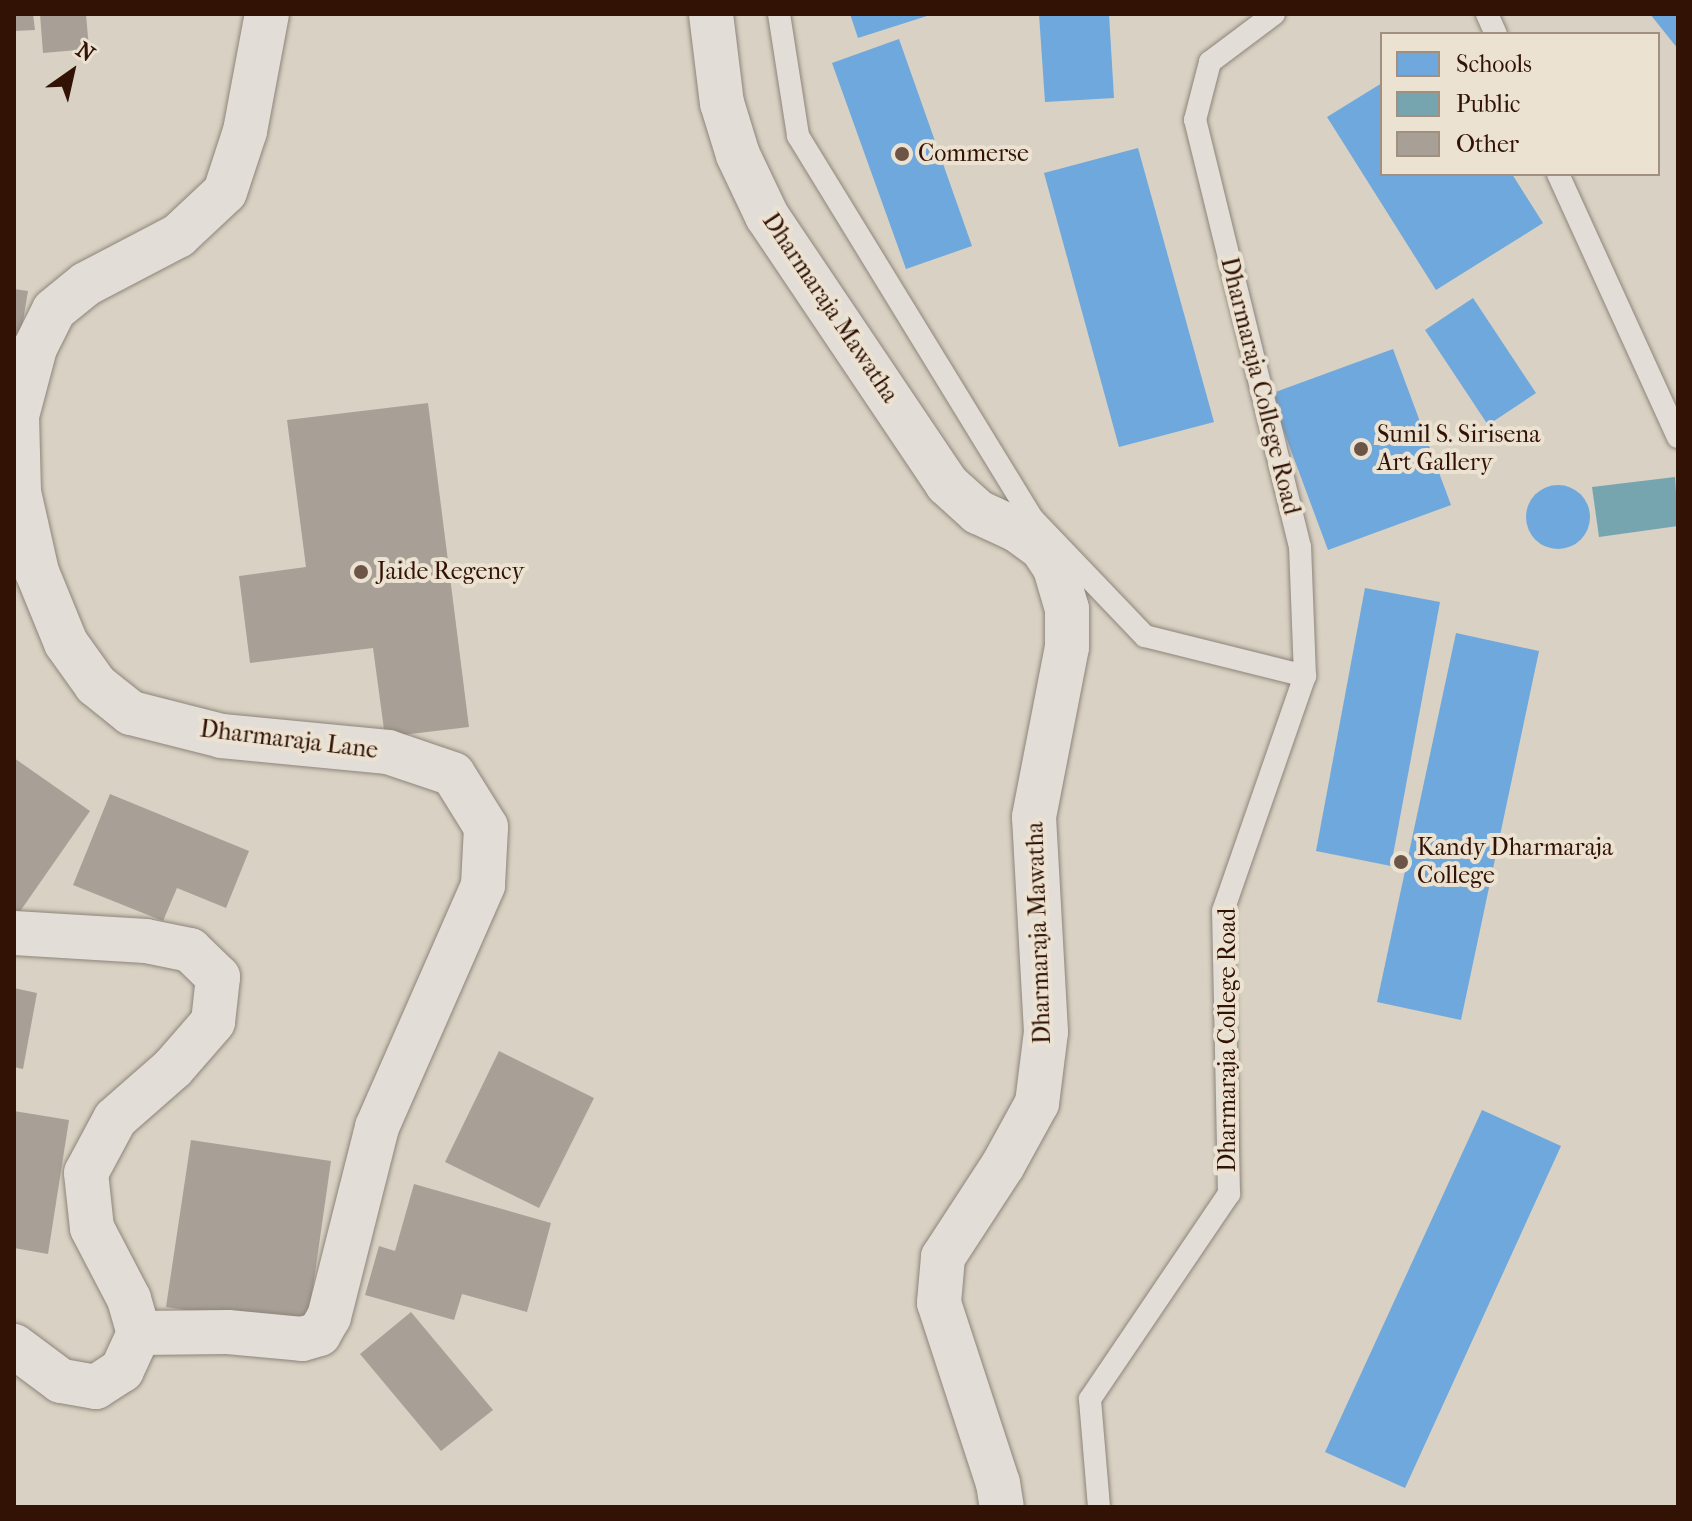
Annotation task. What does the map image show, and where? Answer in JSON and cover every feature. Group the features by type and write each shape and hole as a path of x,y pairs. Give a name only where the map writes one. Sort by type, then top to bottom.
{"street":[{"name":"Dharmaraja Lane","path":"139,1333 228,1332 302,1339 319,1334 329,1317 377,1127 483,885 486,827 453,774 388,752 222,736 131,713 96,685 66,643 37,572 19,492 17,416 35,348 54,310 86,284 178,236 225,192 245,131 267,14"},
{"name":"Dharmaraja Mawatha","path":"711,14 722,103 738,155 767,216 947,484 978,512 1017,530 1042,548 1055,568 1067,609 1067,647 1034,817 1046,1032 1037,1103 1003,1165 943,1257 939,1303 998,1483 1002,1507"},
{"path":"14,933 146,941 190,950 218,977 213,1022 173,1068 115,1119 86,1173 92,1228 129,1299 139,1333 122,1370 96,1387 61,1381 14,1346"}],"lane":[{"path":"779,14 798,136 1033,519 1145,636 1305,676"},
{"name":"Dharmaraja College Road","path":"1099,1507 1090,1399 1229,1194 1223,911 1305,676 1300,547 1195,120 1210,62 1274,14"},
{"path":"1559,176 1678,437"}],"building: Schools":[{"path":"850,14 930,14 930,15 858,38"},
{"path":"1039,14 1109,14 1114,98 1045,102"},
{"path":"1650,14 1678,14 1678,49"},
{"name":"Commerse","path":"899,39 972,246 906,269 832,63"},
{"path":"1380,84 1380,176 1513,176 1543,223 1436,290 1327,117"},
{"path":"1138,148 1214,422 1119,447 1044,173"},
{"path":"1473,298 1536,393 1488,425 1425,330"},
{"name":"Sunil S. Sirisena Art Gallery","path":"1393,349 1451,505 1328,550 1270,394"},
{"path":"1558,485 1581,494 1590,517 1581,540 1558,549 1535,540 1526,517 1535,494"},
{"path":"1365,588 1440,602 1391,866 1316,851"},
{"path":"1456,633 1539,651 1461,1020 1377,1002"},
{"path":"1482,1110 1561,1146 1405,1488 1325,1452"}],"building: Public":[{"path":"1675,477 1678,526 1599,537 1592,487"}],"building: Other":[{"path":"14,14 33,14 35,30 14,31"},
{"path":"40,14 86,14 89,49 43,53"},
{"path":"14,289 28,291 16,363 14,363"},
{"name":"Jaide Regency","path":"428,403 469,727 385,737 373,648 250,663 239,576 306,567 287,420"},
{"path":"14,758 90,811 14,920"},
{"path":"110,794 249,851 226,908 177,888 163,921 73,885"},
{"path":"14,988 37,993 23,1069 14,1067"},
{"path":"499,1051 594,1098 539,1208 445,1162"},
{"path":"14,1111 69,1120 48,1254 14,1248"},
{"path":"191,1140 331,1161 307,1329 166,1307"},
{"path":"414,1184 551,1223 527,1312 462,1294 454,1320 365,1295 379,1246 395,1251"},
{"path":"411,1312 493,1410 441,1451 360,1354"}],"place":[{"name":"Commerse","path":"902,154"},
{"name":"Sunil S. Sirisena Art Gallery","path":"1361,449"},
{"name":"Jaide Regency","path":"361,572"},
{"name":"Kandy Dharmaraja College","path":"1401,862"}]}
